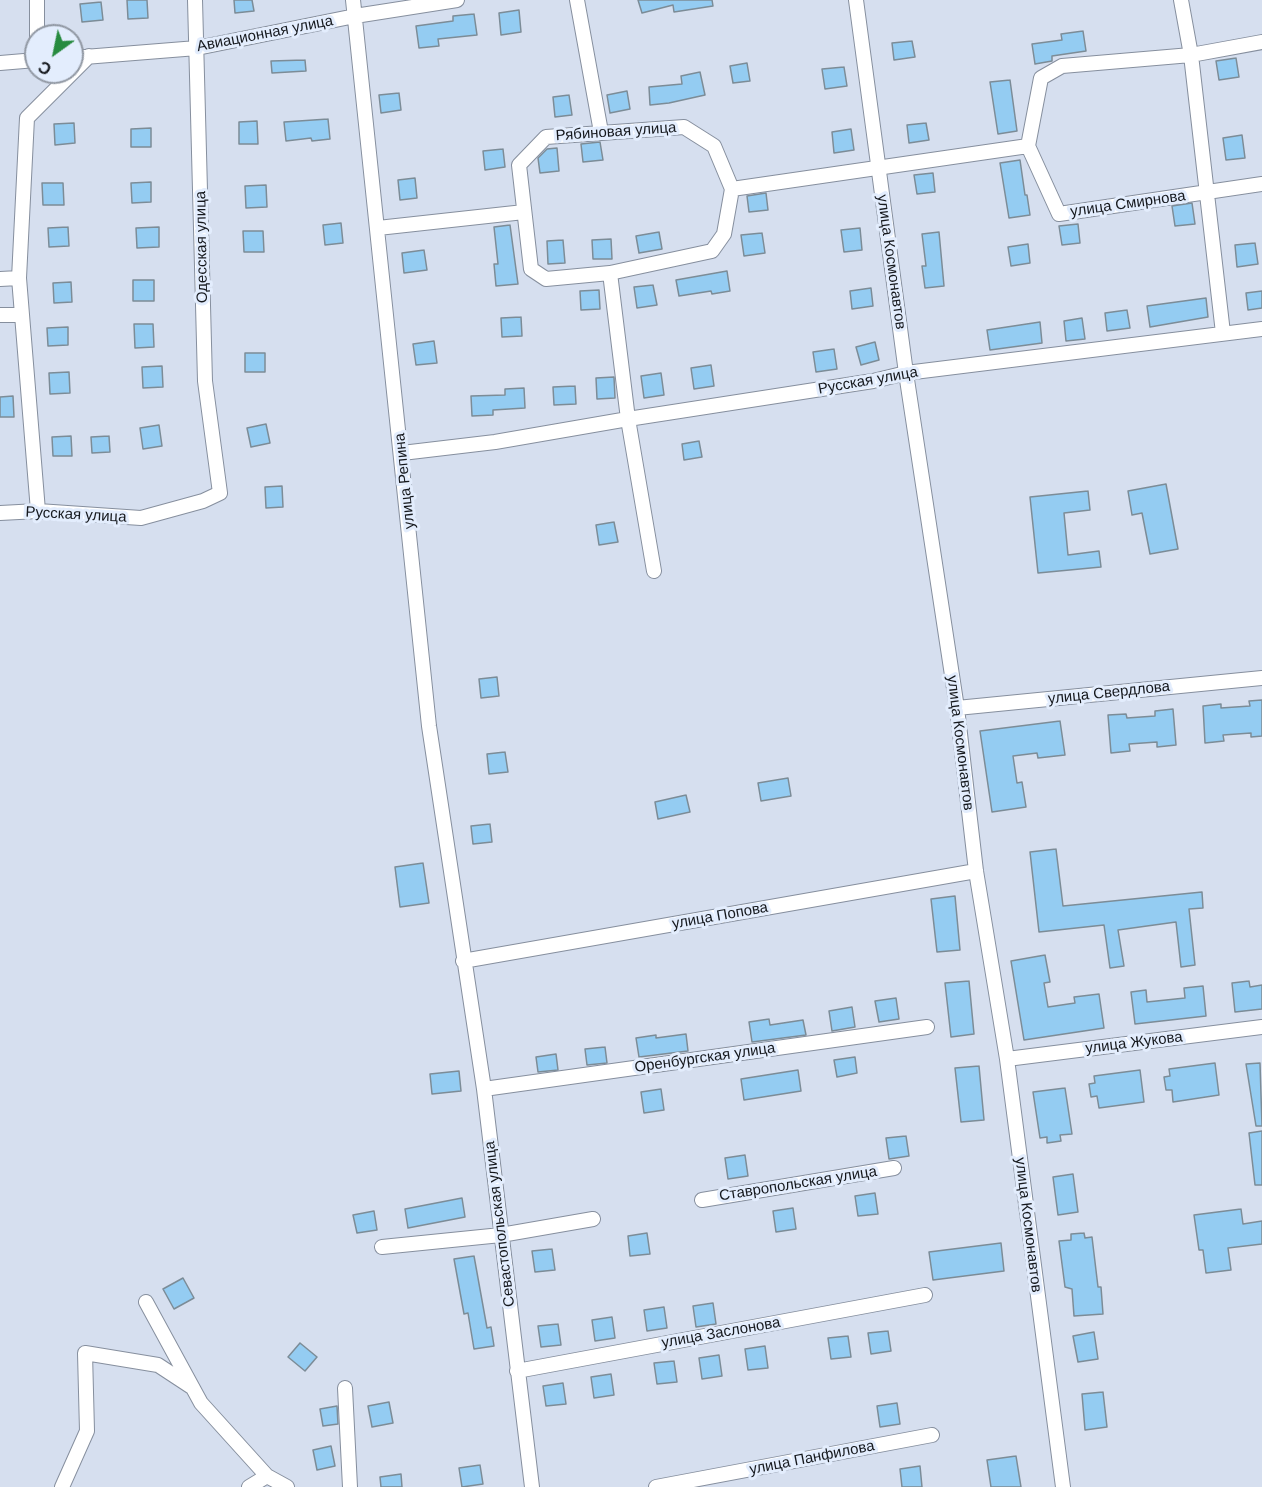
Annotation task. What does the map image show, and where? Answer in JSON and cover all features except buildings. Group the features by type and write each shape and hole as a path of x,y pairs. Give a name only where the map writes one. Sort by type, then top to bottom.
{"street":[{"path":"36,0 37,24"},
{"name":"Одесская улица","path":"195,0 205,381 220,494"},
{"name":"улица Репина","path":"353,0 429,726 464,961"},
{"name":"Авиационная улица","path":"84,57 197,48 355,16 457,0"},
{"path":"577,0 601,132"},
{"name":"улица Космонавтов","path":"856,0 906,373 957,708 976,871 1007,1059 1063,1487"},
{"name":"улица Смирнова","path":"1181,0 1191,55 1223,333"},
{"path":"654,571 628,419 610,273 712,251 724,234 732,189 1028,146 1041,78 1062,66 1191,55 1262,42"},
{"path":"38,511 19,278 27,118 89,56"},
{"path":"0,63 24,61"},
{"name":"Рябиновая улица","path":"610,273 546,279 531,269 519,165 546,137 684,127 714,146 732,189"},
{"name":"улица Смирнова","path":"1028,146 1059,214 1262,184"},
{"path":"378,228 524,212"},
{"path":"0,279 19,278"},
{"path":"0,315 22,315"},
{"name":"Русская улица","path":"402,453 495,442 873,381 906,373 1262,329"},
{"name":"Русская улица","path":"0,513 38,511 141,518 204,501 220,494"},
{"name":"улица Свердлова","path":"957,708 1262,678"},
{"name":"улица Попова","path":"464,961 976,871"},
{"name":"Севастопольская улица","path":"464,961 484,1089 532,1487"},
{"name":"Оренбургская улица","path":"484,1089 927,1027"},
{"name":"улица Жукова","path":"1007,1059 1262,1027"},
{"name":"Ставропольская улица","path":"702,1200 894,1168"},
{"path":"382,1247 501,1234 593,1219"},
{"name":"улица Заслонова","path":"517,1371 925,1295"},
{"path":"147,1302 201,1403 267,1476 287,1487"},
{"path":"62,1487 87,1431 85,1353 158,1365 193,1388"},
{"path":"345,1388 350,1487"},
{"name":"улица Панфилова","path":"656,1487 932,1435"},
{"path":"249,1487 267,1476"}]}
